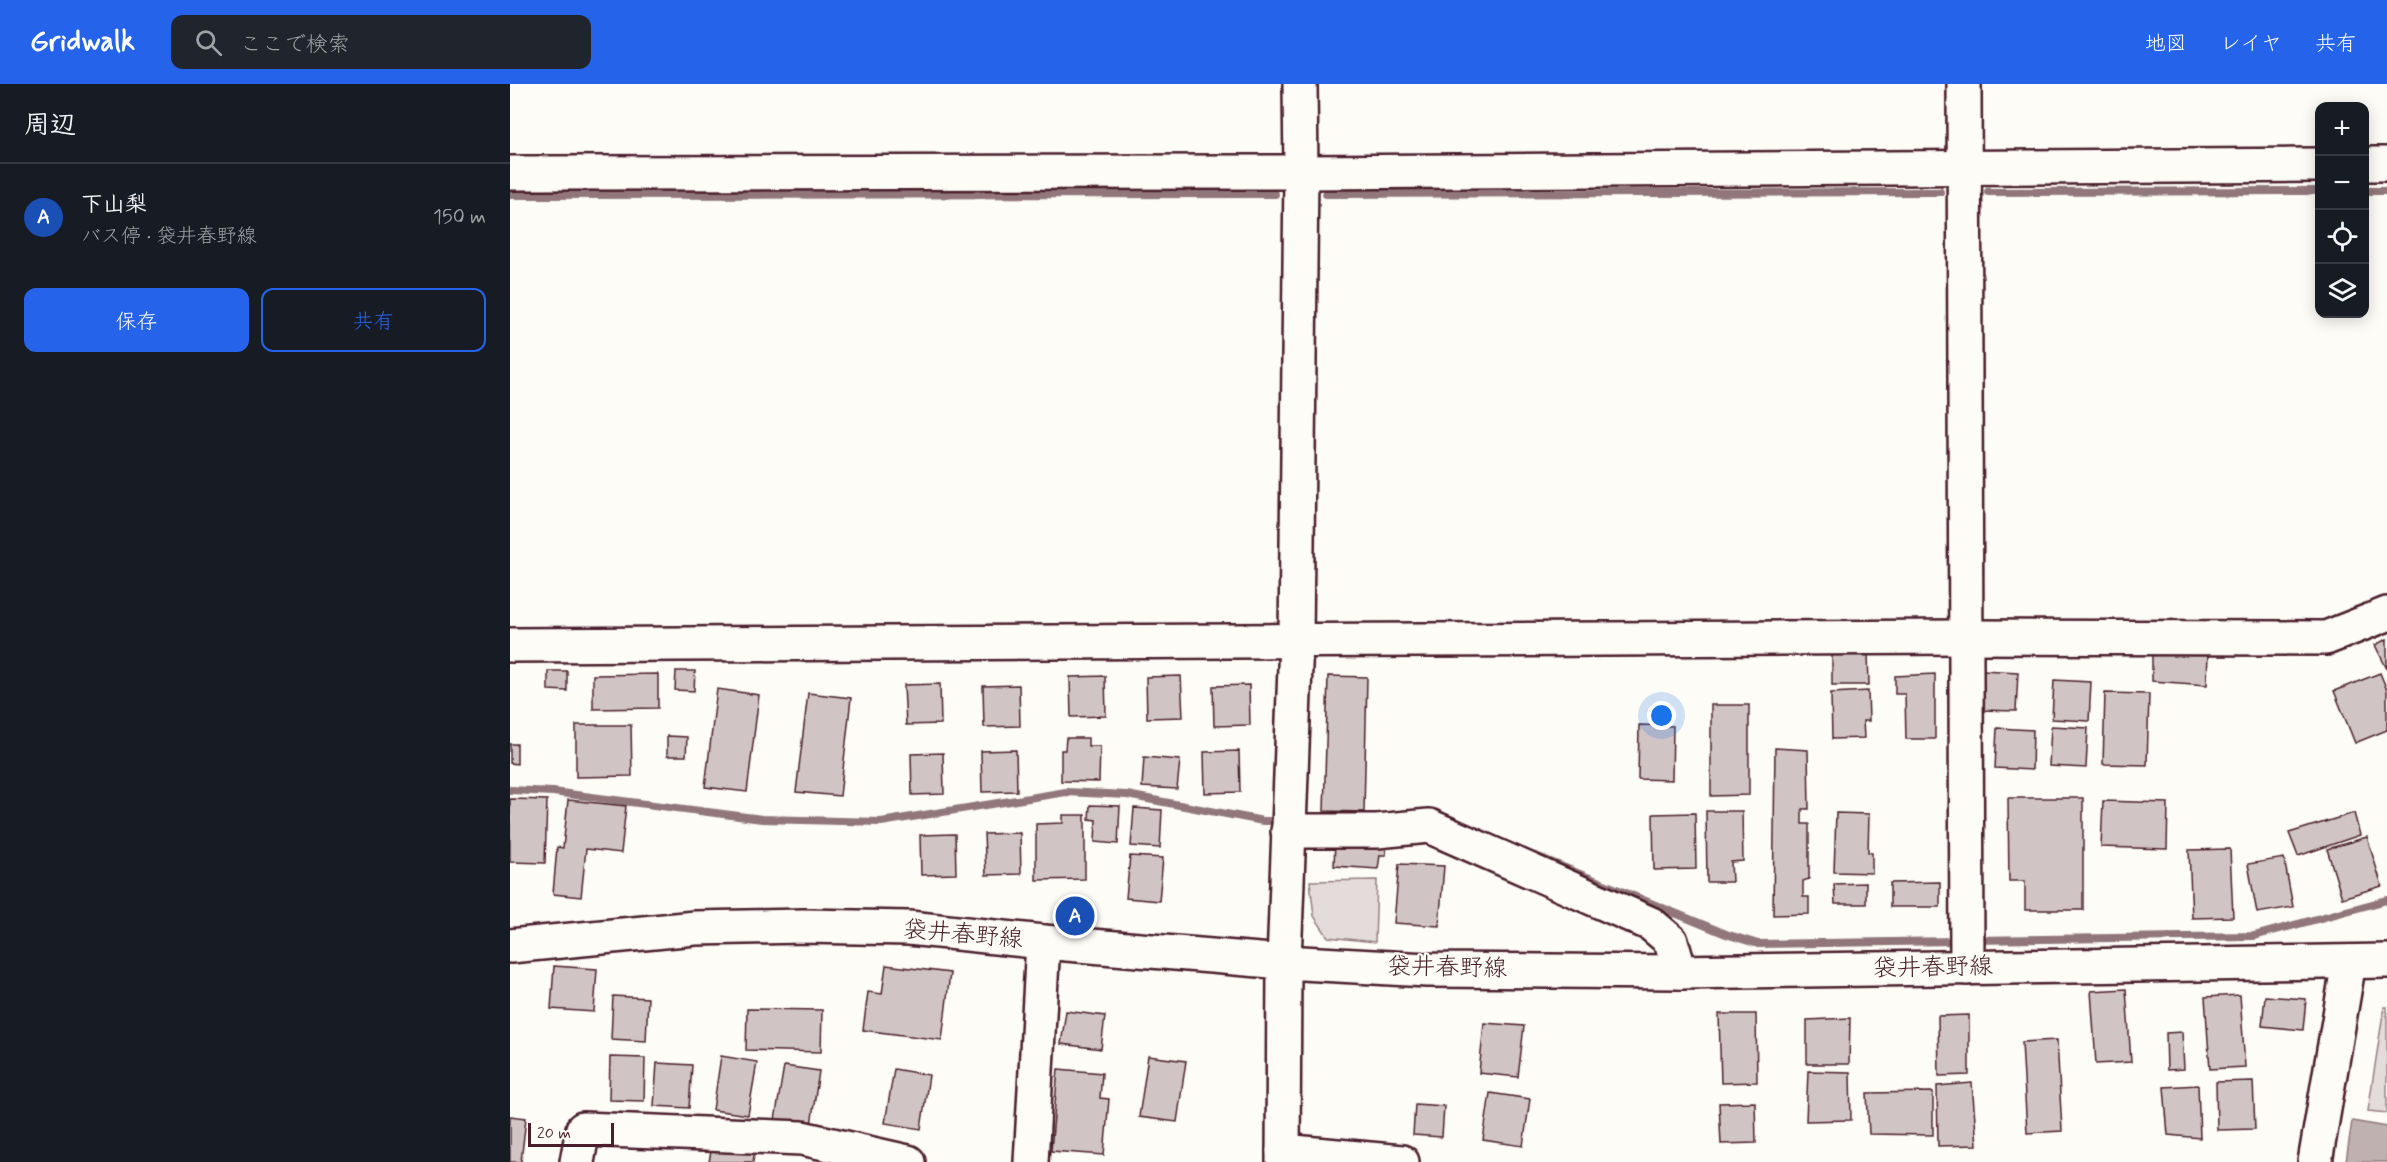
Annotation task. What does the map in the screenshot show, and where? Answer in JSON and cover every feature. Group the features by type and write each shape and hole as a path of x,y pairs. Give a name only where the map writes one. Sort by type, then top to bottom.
{"street":[{"path":"1300,84 1296,640 1284,962 1283,1156 1402,1162"},
{"path":"1964,84 1966,968"},
{"path":"2369,164 2387,164"},
{"path":"510,173 1301,172 2315,165"},
{"path":"510,645 1966,637 2326,638 2387,614"},
{"path":"1289,821 1377,831 1429,826 1651,924 1671,941 1680,972"},
{"name":"袋井春野線","path":"510,946 695,928 804,926 909,928 1043,942 1284,962 1427,970 1680,972 2387,961"},
{"path":"1031,1162 1043,942"},
{"path":"2315,1162 2349,962"},
{"path":"577,1162 583,1129 908,1162"}],"shaded area":[{"path":"1377,880 1375,942 1328,937 1314,916 1310,881"},
{"path":"2384,1007 2387,1007 2387,1113 2368,1111"},
{"path":"2352,1121 2387,1127 2387,1162 2346,1162"}],"building":[{"path":"2387,639 2387,669 2375,645"},
{"path":"2208,651 2207,685 2152,681 2152,652"},
{"path":"1832,654 1868,654 1869,685 1832,685"},
{"path":"1982,670 2018,672 2016,711 1980,710"},
{"path":"548,671 567,671 567,691 548,690"},
{"path":"676,671 695,671 694,691 675,690"},
{"path":"2380,673 2387,690 2387,730 2355,743 2334,691"},
{"path":"658,674 658,708 593,709 593,675"},
{"path":"1935,674 1935,739 1906,739 1905,694 1895,694 1895,676"},
{"path":"1105,676 1106,716 1071,717 1070,677"},
{"path":"1181,676 1183,717 1147,718 1146,677"},
{"path":"1328,676 1367,677 1364,812 1324,811"},
{"path":"2054,680 2091,682 2089,721 2052,719"},
{"path":"940,684 941,724 906,725 904,685"},
{"path":"1019,685 1020,726 984,727 983,686"},
{"path":"1249,685 1250,725 1214,726 1213,686"},
{"path":"717,689 759,695 747,792 705,787"},
{"path":"1868,691 1869,721 1863,721 1864,738 1832,739 1831,693"},
{"path":"808,693 851,698 840,796 796,792"},
{"path":"2105,693 2149,694 2147,765 2103,764"},
{"path":"1711,705 1749,705 1749,795 1711,796"},
{"path":"576,725 631,725 632,776 576,777"},
{"path":"1639,725 1673,726 1672,780 1638,779"},
{"path":"2051,726 2088,728 2086,768 2049,766"},
{"path":"1997,728 2033,730 2032,770 1995,768"},
{"path":"667,736 687,737 686,756 667,756"},
{"path":"1066,738 1088,738 1088,746 1100,746 1099,782 1061,781 1061,750 1065,750"},
{"path":"510,744 517,744 517,764 510,763"},
{"path":"1775,748 1808,750 1809,809 1802,809 1802,824 1809,824 1809,879 1803,881 1803,897 1809,897 1809,914 1773,915"},
{"path":"1016,750 1017,791 982,792 981,751"},
{"path":"1239,751 1240,792 1205,793 1204,752"},
{"path":"943,753 944,794 912,795 911,754"},
{"path":"1144,757 1180,760 1177,789 1142,787"},
{"path":"2008,798 2083,798 2083,910 2025,910 2025,881 2009,881"},
{"path":"510,799 547,800 545,863 510,862"},
{"path":"568,800 626,806 621,853 586,849 581,897 553,894 557,847 563,848"},
{"path":"2103,801 2168,803 2167,849 2101,847"},
{"path":"1090,805 1120,806 1118,844 1095,842 1096,820 1089,819"},
{"path":"1134,808 1162,810 1160,848 1131,846"},
{"path":"1706,811 1742,811 1743,861 1731,862 1732,882 1707,882"},
{"path":"1695,813 1696,869 1654,870 1653,814"},
{"path":"1836,813 1869,814 1868,852 1872,853 1872,873 1834,872"},
{"path":"2354,813 2360,835 2298,856 2289,833"},
{"path":"1063,815 1085,815 1085,879 1036,880 1036,824 1063,823"},
{"path":"1020,833 1021,874 986,875 984,834"},
{"path":"955,834 956,874 921,875 920,835"},
{"path":"2367,837 2382,886 2342,898 2327,849"},
{"path":"1387,841 1386,855 1380,855 1378,869 1334,866 1335,842"},
{"path":"2230,849 2233,917 2192,918 2189,850"},
{"path":"1130,856 1163,858 1159,901 1126,898"},
{"path":"2284,858 2293,907 2257,913 2248,864"},
{"path":"1399,864 1444,866 1439,926 1394,923"},
{"path":"1940,882 1940,907 1890,907 1890,883"},
{"path":"1866,883 1866,904 1835,904 1834,884"},
{"path":"886,965 950,973 942,1040 863,1030 868,992 882,994"},
{"path":"554,966 597,969 594,1012 551,1009"},
{"path":"2126,989 2131,1062 2096,1064 2091,991"},
{"path":"2240,995 2245,1067 2210,1069 2205,997"},
{"path":"613,996 648,998 646,1041 611,1039"},
{"path":"2265,996 2306,999 2303,1030 2262,1026"},
{"path":"747,1009 822,1010 821,1052 746,1050"},
{"path":"1066,1011 1105,1016 1101,1049 1061,1044"},
{"path":"1719,1014 1756,1014 1757,1082 1721,1083"},
{"path":"1969,1015 1969,1075 1939,1076 1938,1016"},
{"path":"1850,1018 1849,1064 1807,1064 1807,1020"},
{"path":"1484,1023 1524,1026 1518,1077 1479,1073"},
{"path":"2182,1032 2184,1069 2167,1070 2166,1033"},
{"path":"2057,1040 2062,1131 2027,1133 2022,1042"},
{"path":"721,1056 757,1062 748,1115 713,1110"},
{"path":"1148,1056 1186,1061 1177,1122 1139,1117"},
{"path":"610,1057 645,1058 644,1101 609,1100"},
{"path":"657,1063 692,1065 689,1108 654,1106"},
{"path":"784,1066 819,1071 811,1125 775,1120"},
{"path":"894,1069 929,1075 921,1129 885,1123"},
{"path":"1058,1069 1102,1073 1100,1098 1109,1099 1104,1155 1051,1151"},
{"path":"1808,1071 1850,1072 1851,1120 1806,1121"},
{"path":"2253,1081 2255,1129 2217,1130 2216,1082"},
{"path":"1972,1083 1977,1145 1938,1146 1937,1086"},
{"path":"2198,1085 2200,1138 2168,1135 2164,1087"},
{"path":"1933,1092 1933,1135 1869,1134 1867,1093"},
{"path":"1490,1093 1530,1099 1523,1146 1483,1140"},
{"path":"1755,1102 1756,1143 1721,1144 1719,1103"},
{"path":"1415,1104 1444,1106 1442,1137 1413,1135"},
{"path":"510,1116 526,1118 521,1162 510,1162"},
{"path":"713,1141 755,1149 753,1162 709,1162"}],"waterway":[{"path":"1988,192 2315,191"},
{"path":"2369,191 2387,191"},
{"path":"1326,194 1940,192"},
{"path":"510,195 1275,194"},
{"path":"510,790 553,792 762,819 881,822 1066,792 1127,795 1263,821 1283,821"},
{"path":"1536,856 1726,934 1758,944 1959,941"},
{"path":"1972,940 2254,936 2387,900"}],"place":[{"name":"下山梨","path":"1075,916"}]}
